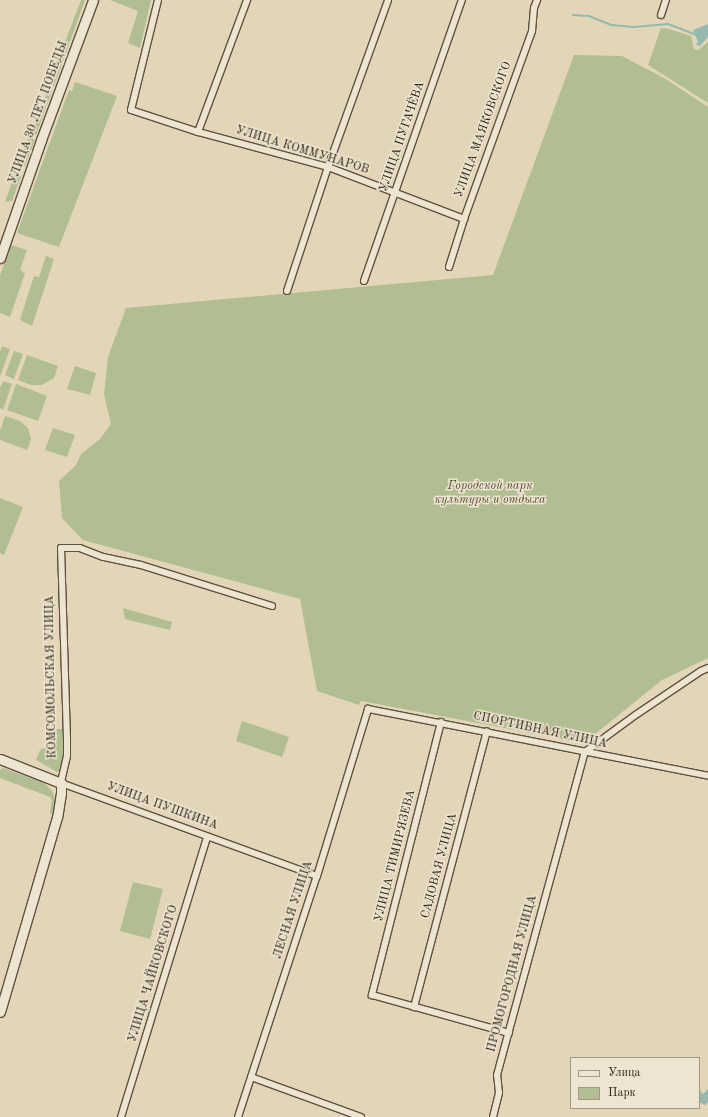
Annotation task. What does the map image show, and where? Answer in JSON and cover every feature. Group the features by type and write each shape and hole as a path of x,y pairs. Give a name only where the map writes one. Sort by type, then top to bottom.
{"main road":[{"name":"УЛИЦА 30 ЛЕТ ПОБЕДЫ","path":"0,258 41,140 93,0"},
{"name":"УЛИЦА ПУШКИНА","path":"0,759 61,783"},
{"name":"КОМСОМОЛЬСКАЯ УЛИЦА","path":"0,1012 57,817 61,783"}],"street":[{"name":"УЛИЦА КОММУНАРОВ","path":"158,0 131,110 198,132 328,167 396,191 464,218"},
{"path":"198,132 247,0"},
{"path":"287,291 328,167 388,0"},
{"name":"УЛИЦА ПУГАЧЁВА","path":"364,281 462,0"},
{"name":"УЛИЦА МАЯКОВСКОГО","path":"449,267 464,218 532,31 534,8 537,0"},
{"path":"661,15 666,0"},
{"name":"КОМСОМОЛЬСКАЯ УЛИЦА","path":"61,783 67,756 67,744 61,548 80,548 103,557 141,565 272,606"},
{"path":"585,752 676,688 708,668"},
{"name":"СПОРТИВНАЯ УЛИЦА","path":"368,708 708,776"},
{"name":"ЛЕСНАЯ УЛИЦА","path":"238,1117 317,876 368,708"},
{"name":"УЛИЦА ТИМИРЯЗЕВА","path":"414,1007 372,995 441,722"},
{"name":"САДОВАЯ УЛИЦА","path":"414,1007 488,731"},
{"name":"ПРОМОГОРОДНАЯ УЛИЦА","path":"493,1117 499,1093 497,1075 585,752"},
{"name":"УЛИЦА ПУШКИНА","path":"61,783 317,876"},
{"name":"УЛИЦА ЧАЙКОВСКОГО","path":"121,1117 207,837"},
{"path":"414,1007 509,1033"},
{"path":"251,1077 361,1117"}],"green space":[{"path":"81,0 85,0 54,86 49,84"},
{"path":"110,0 151,0 140,48 128,43 138,11"},
{"path":"661,28 691,36 694,49 698,50 708,42 708,103 648,65"},
{"name":"Городской парк культуры и отдыха","path":"574,55 622,56 664,78 708,107 708,658 662,680 584,743 361,701 359,705 317,691 300,599 83,540 62,518 59,481 76,465 81,454 100,439 111,424 104,394 108,357 126,308 493,275"},
{"path":"75,82 117,96 59,247 17,233 69,90 72,91"},
{"path":"48,89 52,91 36,135 32,134"},
{"path":"29,137 35,140 24,168 18,166"},
{"path":"15,174 21,176 12,201 5,202"},
{"path":"11,245 27,250 20,270 25,273 10,317 0,313 0,276"},
{"path":"46,256 54,259 32,326 20,320 34,276 39,277"},
{"path":"2,346 10,349 0,377 0,352"},
{"path":"14,351 23,354 14,379 5,375"},
{"path":"27,355 58,366 54,378 42,385 31,385 18,380"},
{"path":"75,366 96,373 90,395 67,389"},
{"path":"3,381 12,384 3,410 0,408 0,388"},
{"path":"16,384 47,396 38,421 7,410"},
{"path":"5,416 20,421 28,428 31,439 27,450 0,440 0,431"},
{"path":"53,428 75,435 67,457 45,450"},
{"path":"0,498 23,507 4,555 0,553"},
{"path":"123,608 172,622 170,630 125,619"},
{"path":"242,721 289,737 282,757 236,741"},
{"path":"52,729 63,729 64,769 57,772 36,760 40,750 46,748 52,750"},
{"path":"3,768 44,783 52,791 55,799 53,814 50,813 52,800 50,797 0,778 0,770"},
{"path":"133,882 163,889 150,939 120,931"}],"water":[{"path":"708,24 708,37 700,46 696,45 698,42 693,30"},
{"path":"708,1089 708,1102 705,1105 700,1102 700,1090 703,1094"}],"waterway":[{"path":"573,15 589,16 611,25 634,27 668,24 694,34"}]}
